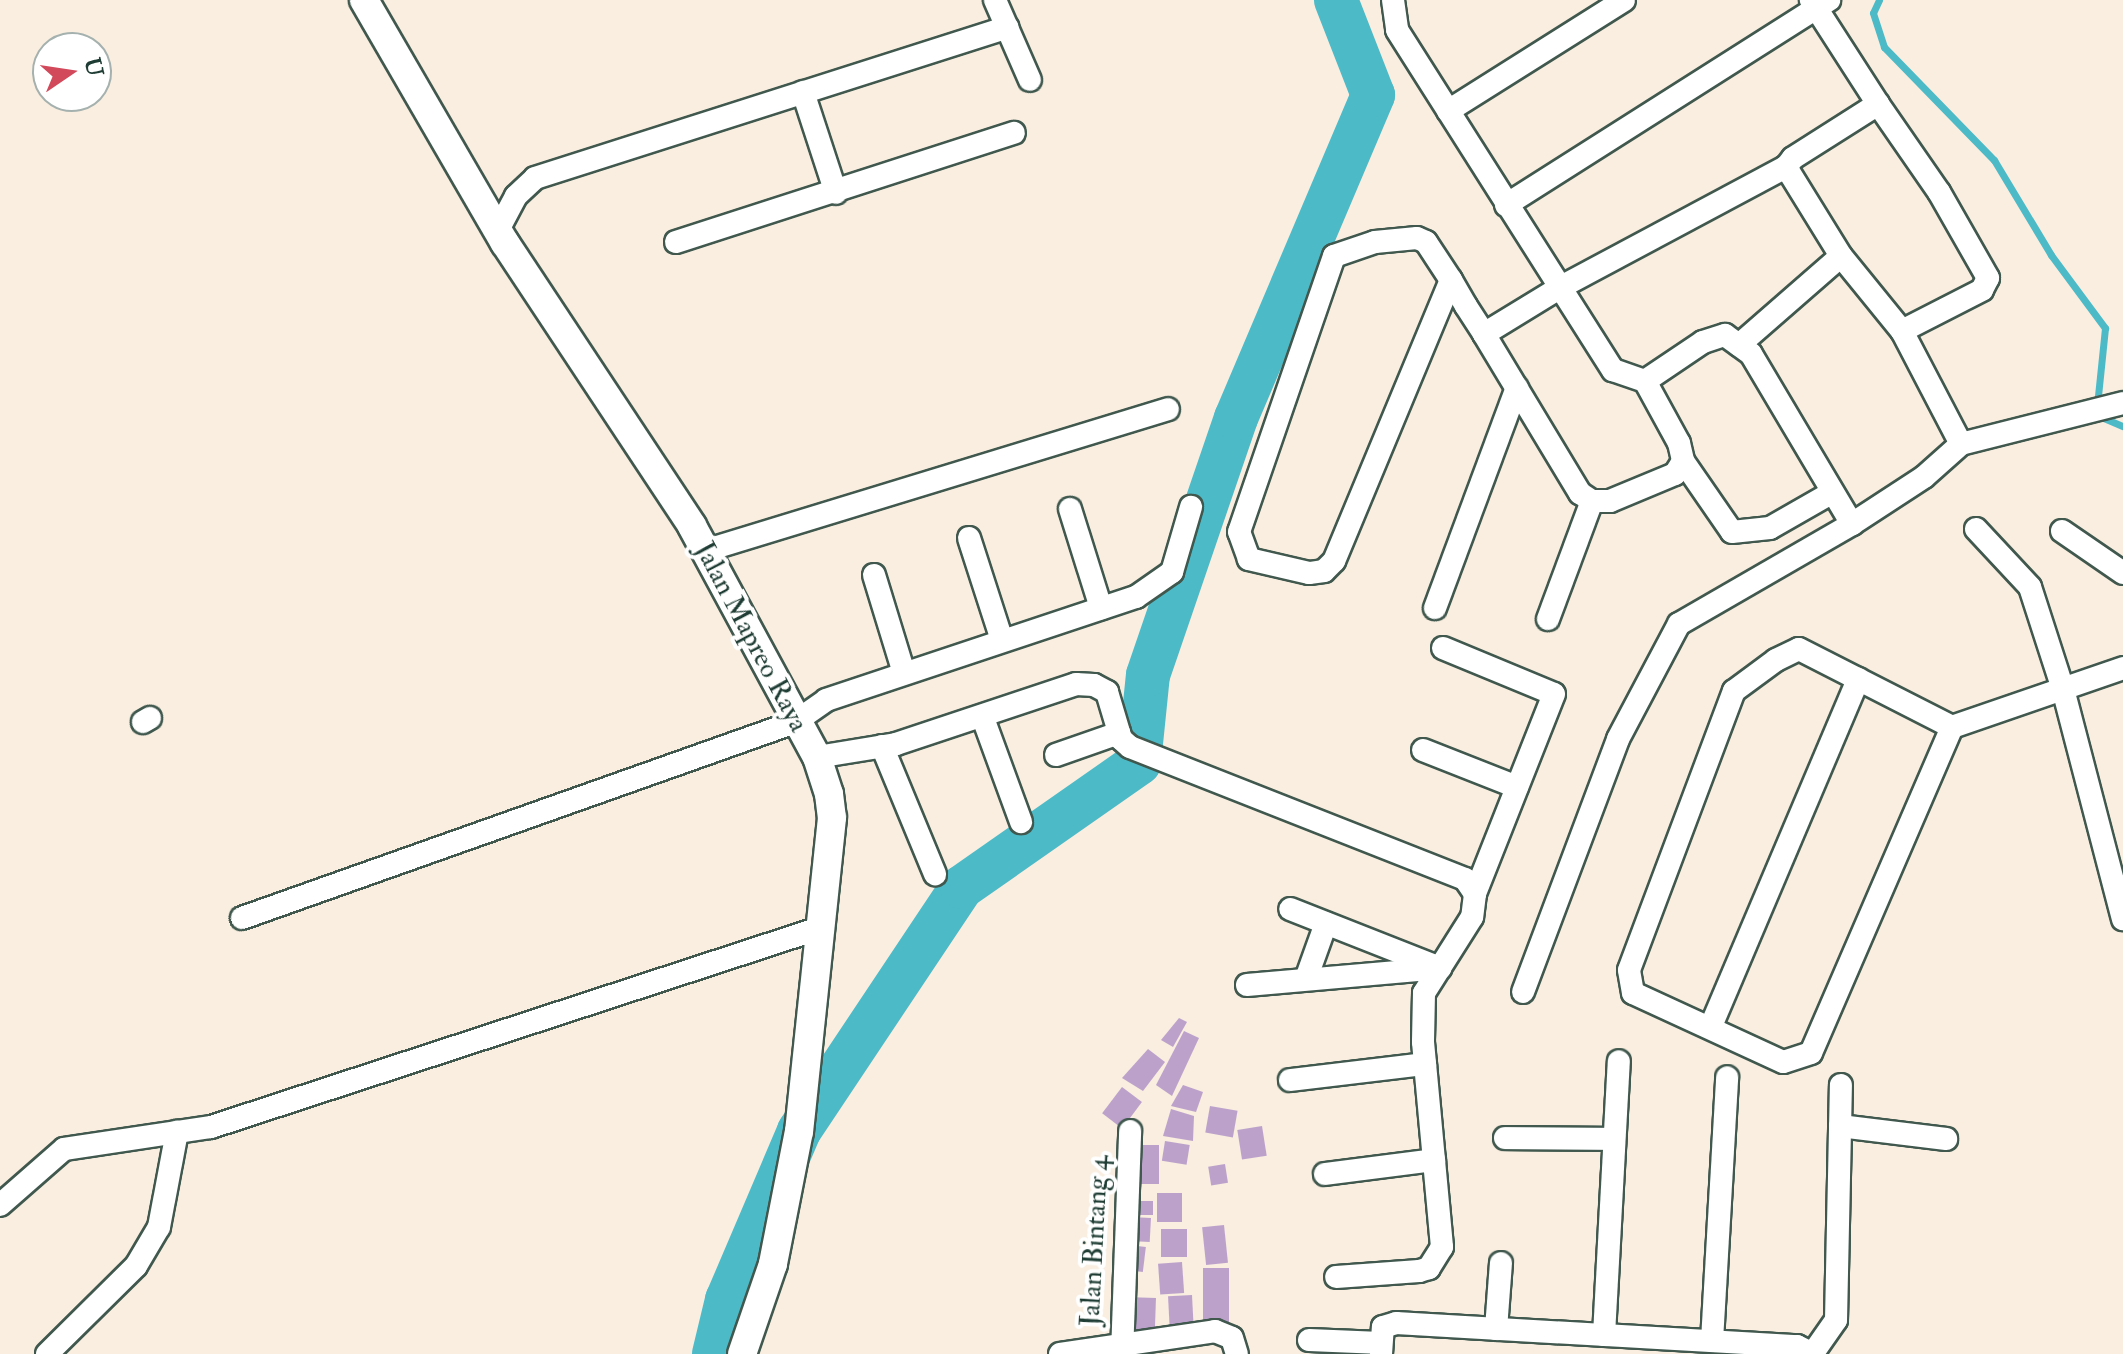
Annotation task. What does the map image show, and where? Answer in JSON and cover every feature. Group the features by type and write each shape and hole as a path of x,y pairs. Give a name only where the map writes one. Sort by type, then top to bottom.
{"street":[{"name":"Jalan Mapreo Raya","path":"364,0 498,230 624,418 704,551 795,722 817,757 832,804 799,1131 786,1205 742,1354"},
{"path":"995,0 1030,80"},
{"path":"1393,0 1397,30 1506,205 1613,370 1645,381 1679,443 1683,461 1732,532 1770,528 1831,493"},
{"path":"1448,111 1624,0"},
{"path":"1506,205 1819,4 1878,104 1939,192 1988,278 1982,290 1902,331"},
{"path":"498,230 516,196 535,178 1007,27"},
{"path":"803,92 836,193"},
{"path":"1484,334 1559,288 1786,167 1793,158 1878,104"},
{"path":"676,242 836,193 1014,133"},
{"path":"1786,167 1841,256 1902,331 1961,444"},
{"path":"1451,280 1334,561 1324,571 1309,573 1249,559 1239,532 1334,256 1375,242 1417,238 1426,242 1451,280 1580,493 1592,501 1610,501 1675,474 1683,461"},
{"path":"1739,345 1841,256"},
{"path":"1645,381 1703,342 1725,335 1751,354 1852,524"},
{"path":"1435,608 1517,388"},
{"path":"1523,992 1618,739 1679,624 1852,524 1924,477 1961,444 2123,403"},
{"path":"704,551 1168,409"},
{"path":"1548,619 1592,501"},
{"path":"242,918 795,722 826,700 1136,597 1172,572 1191,507"},
{"path":"1070,509 1101,608"},
{"path":"1976,529 2030,587 2063,689 2123,919"},
{"path":"2062,531 2123,573"},
{"path":"969,538 1002,640"},
{"path":"874,575 904,673"},
{"path":"1336,1277 1429,1268 1442,1247 1425,1064 1424,993 1472,917 1475,894 1554,694 1443,648"},
{"path":"1952,727 1811,1053 1783,1062 1711,1026 1633,993 1629,970 1734,691 1799,649 1952,727 2123,668"},
{"path":"1711,1026 1858,679"},
{"path":"817,757 882,746 983,718 1076,684 1094,685 1107,692 1119,733 1130,747 1465,879 1475,894"},
{"path":"983,718 1021,822"},
{"path":"1056,755 1119,733"},
{"path":"882,746 935,874"},
{"path":"1423,750 1517,787"},
{"path":"1290,909 1440,968"},
{"path":"1306,979 1326,923"},
{"path":"0,1205 64,1149 211,1127 820,928"},
{"path":"1247,985 1440,968"},
{"path":"1604,1335 1619,1061"},
{"path":"1290,1080 1425,1064"},
{"path":"1712,1341 1727,1077"},
{"path":"1309,1340 1381,1349 1388,1323 1797,1346 1813,1354 1836,1320 1841,1085"},
{"path":"1840,1126 1946,1139"},
{"name":"Jalan Bintang 4","path":"1121,1349 1130,1131"},
{"path":"47,1354 136,1266 159,1227 177,1132"},
{"path":"1505,1138 1614,1139"},
{"path":"1325,1174 1434,1160"},
{"path":"1496,1329 1501,1263"},
{"path":"1060,1354 1121,1349 1215,1331 1232,1338 1236,1354"}],"building":[{"path":"1179,1018 1187,1022 1173,1047 1161,1040"},
{"path":"1184,1031 1199,1038 1172,1096 1156,1085"},
{"path":"1148,1049 1165,1062 1143,1091 1122,1078"},
{"path":"1183,1085 1203,1092 1196,1112 1171,1106"},
{"path":"1122,1087 1142,1102 1122,1128 1102,1113"},
{"path":"1210,1106 1238,1111 1233,1137 1205,1133"},
{"path":"1171,1109 1194,1116 1193,1141 1163,1136"},
{"path":"1262,1126 1267,1156 1242,1160 1237,1130"},
{"path":"1165,1141 1190,1145 1187,1165 1162,1161"},
{"path":"1133,1145 1159,1145 1159,1184 1133,1184"},
{"path":"1225,1164 1228,1183 1211,1185 1208,1167"},
{"path":"1157,1193 1182,1193 1182,1222 1157,1222"},
{"path":"1138,1201 1153,1201 1153,1215 1138,1215"},
{"path":"1131,1217 1151,1218 1150,1242 1130,1241"},
{"path":"1224,1225 1228,1263 1206,1265 1202,1227"},
{"path":"1161,1229 1187,1229 1187,1257 1161,1257"},
{"path":"1129,1245 1146,1247 1143,1272 1126,1270"},
{"path":"1182,1262 1184,1293 1160,1295 1158,1264"},
{"path":"1203,1268 1229,1268 1229,1325 1203,1325"},
{"path":"1192,1295 1194,1328 1170,1329 1168,1296"},
{"path":"1126,1297 1156,1298 1155,1332 1125,1331"}],"waterway":[{"path":"714,1354 727,1300 799,1131 962,887 1139,763 1148,675 1236,418 1373,95 1336,0"},
{"path":"1879,0 1873,13 1884,47 1994,160 2051,255 2105,328 2097,406"},
{"path":"2099,416 2123,426"}]}
